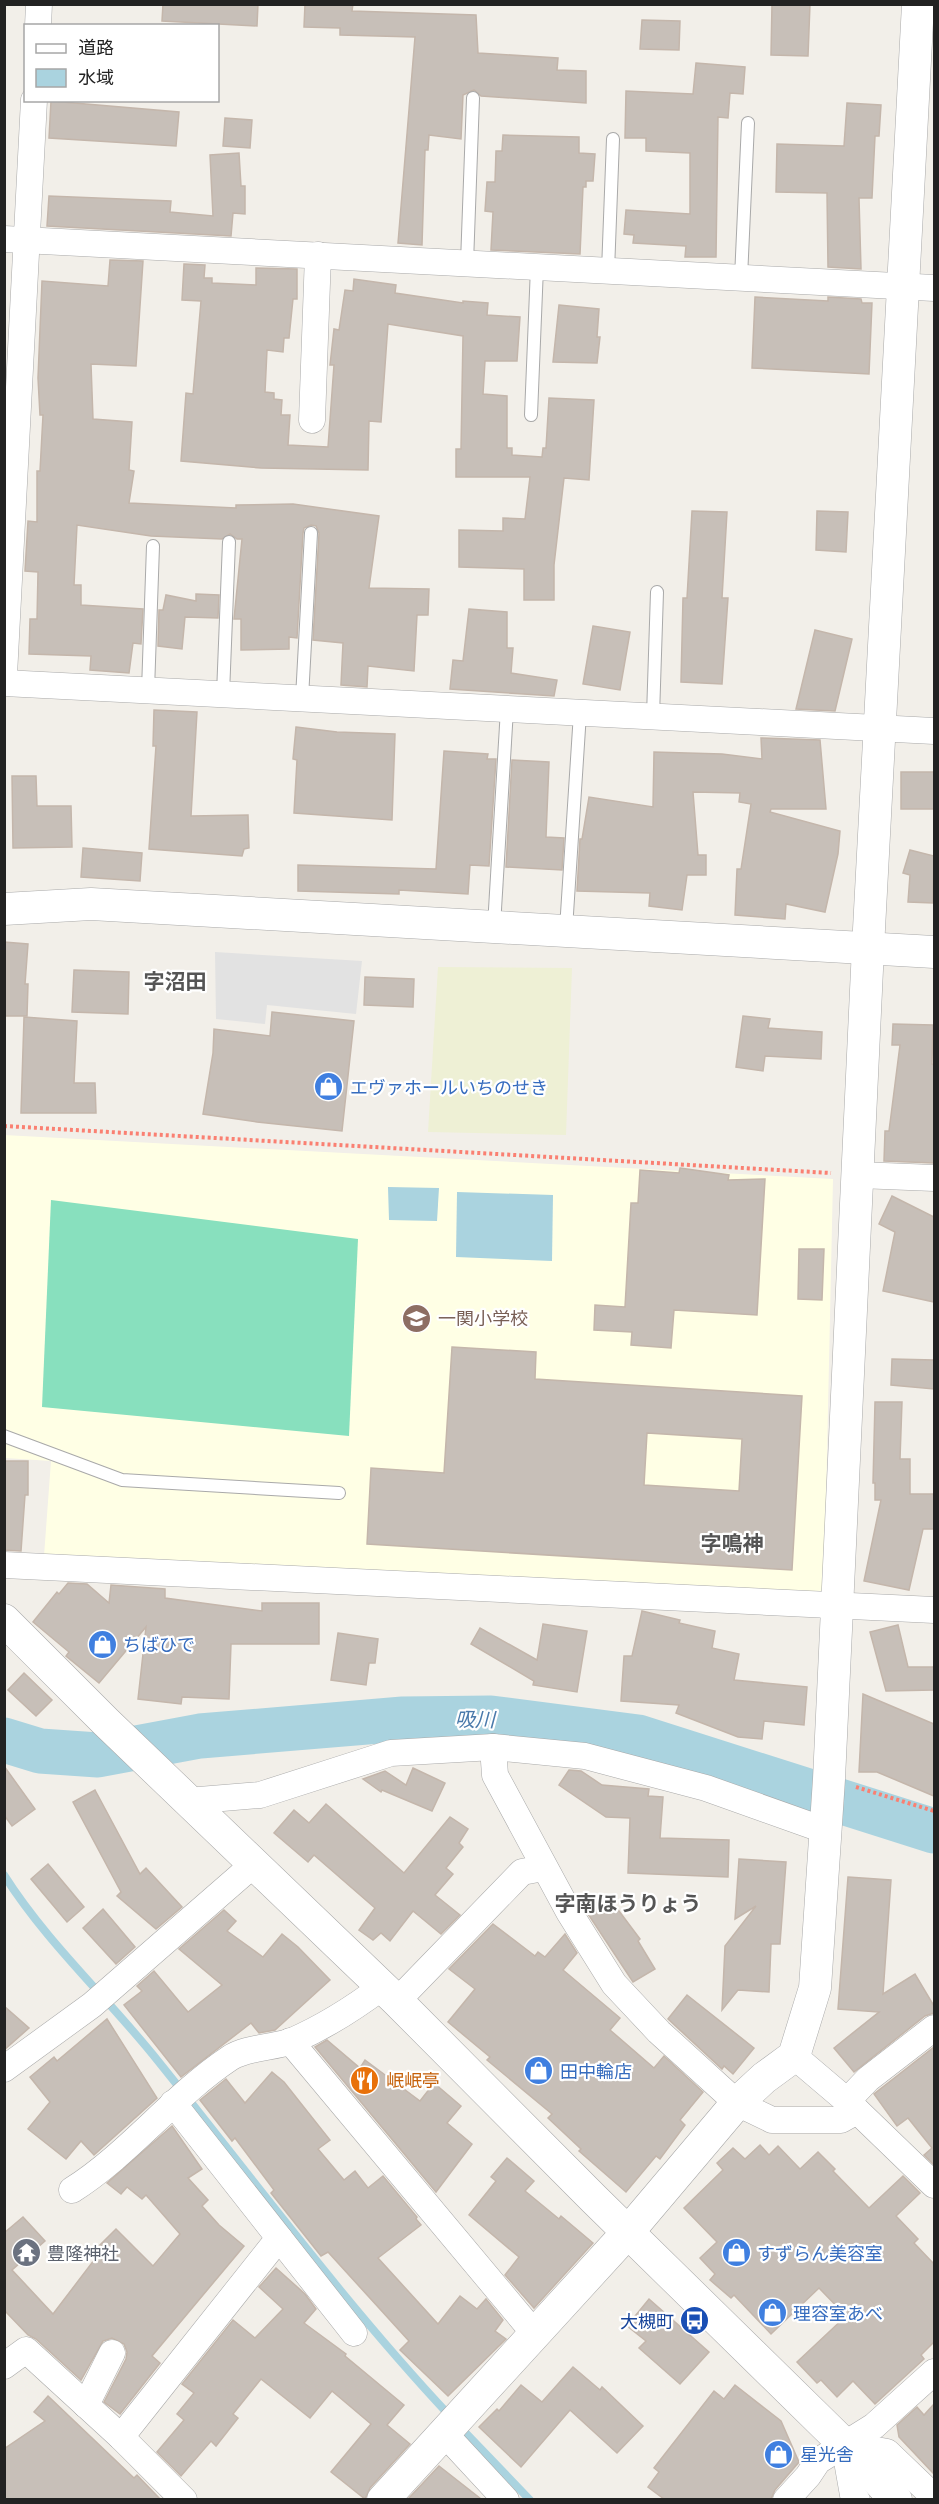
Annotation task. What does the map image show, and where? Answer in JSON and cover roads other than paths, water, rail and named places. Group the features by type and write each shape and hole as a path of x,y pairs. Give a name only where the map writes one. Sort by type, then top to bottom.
{"street":[{"path":"38,24 39,4"},
{"path":"383,2499 628,2232 737,2103 764,2078 794,2056 815,1988 829,1782 868,948 918,4"},
{"path":"4,675 15,240 34,102"},
{"path":"15,240 934,288"},
{"path":"312,420 318,255"},
{"path":"4,683 934,731"},
{"path":"4,909 91,904 934,952"},
{"path":"859,1175 934,1178"},
{"path":"4,1565 934,1610"},
{"path":"4,1620 187,1801 389,1994 844,2444 896,2499"},
{"path":"187,1801 260,1795 391,1753 493,1747 585,1756 706,1788 825,1825"},
{"path":"493,1747 495,1775 543,1868 614,1984 659,2032 737,2103 772,2120 841,2120 868,2079 934,2028"},
{"path":"4,2069 92,2005 254,1864"},
{"path":"72,2190 91,2178 173,2103 233,2056 290,2041 389,1994 522,1872 543,1868"},
{"path":"290,2041 534,2333"},
{"path":"794,2056 852,2106 934,2186"},
{"path":"173,2103 354,2333"},
{"path":"121,2437 279,2238"},
{"path":"4,2366 26,2350 121,2437 184,2499"},
{"path":"86,2405 112,2353"},
{"path":"786,2499 808,2476 818,2461 874,2426 934,2372"},
{"path":"443,2432 506,2499"},
{"path":"844,2444 887,2452 934,2497"},
{"path":"844,2444 853,2496 857,2499"}],"lane":[{"path":"467,263 473,98"},
{"path":"741,278 748,123"},
{"path":"608,271 613,139"},
{"path":"531,415 537,267"},
{"path":"302,698 311,533"},
{"path":"224,694 229,542"},
{"path":"148,690 153,546"},
{"path":"653,716 657,592"},
{"path":"493,928 507,709"},
{"path":"566,931 580,713"},
{"path":"4,1436 122,1479 339,1492"}],"water":[{"path":"388,1187 439,1188 437,1221 389,1220"},
{"path":"457,1192 553,1195 552,1261 456,1257"}],"waterway":[{"name":"吸川","path":"4,1740 40,1751 98,1755 200,1736 403,1719 491,1718 638,1737 934,1831"},
{"path":"4,1875 39,1924 158,2061 337,2286 450,2416"},
{"path":"460,2427 530,2500"}],"place":[{"name":"エヴァホールいちのせき","path":"329,1087"},
{"name":"一関小学校","path":"417,1318"},
{"name":"ちばひで","path":"102,1644"},
{"name":"田中輪店","path":"539,2071"},
{"name":"岷岷亭","path":"365,2080"},
{"name":"豊隆神社","path":"26,2253"},
{"name":"すずらん美容室","path":"736,2253"},
{"name":"理容室あべ","path":"772,2313"},
{"name":"大槻町","path":"695,2321"},
{"name":"星光舎","path":"779,2454"}],"district":[{"name":"字沼田","path":"175,981"},
{"name":"字鳴神","path":"732,1543"},
{"name":"字南ほうりょう","path":"628,1903"}]}
